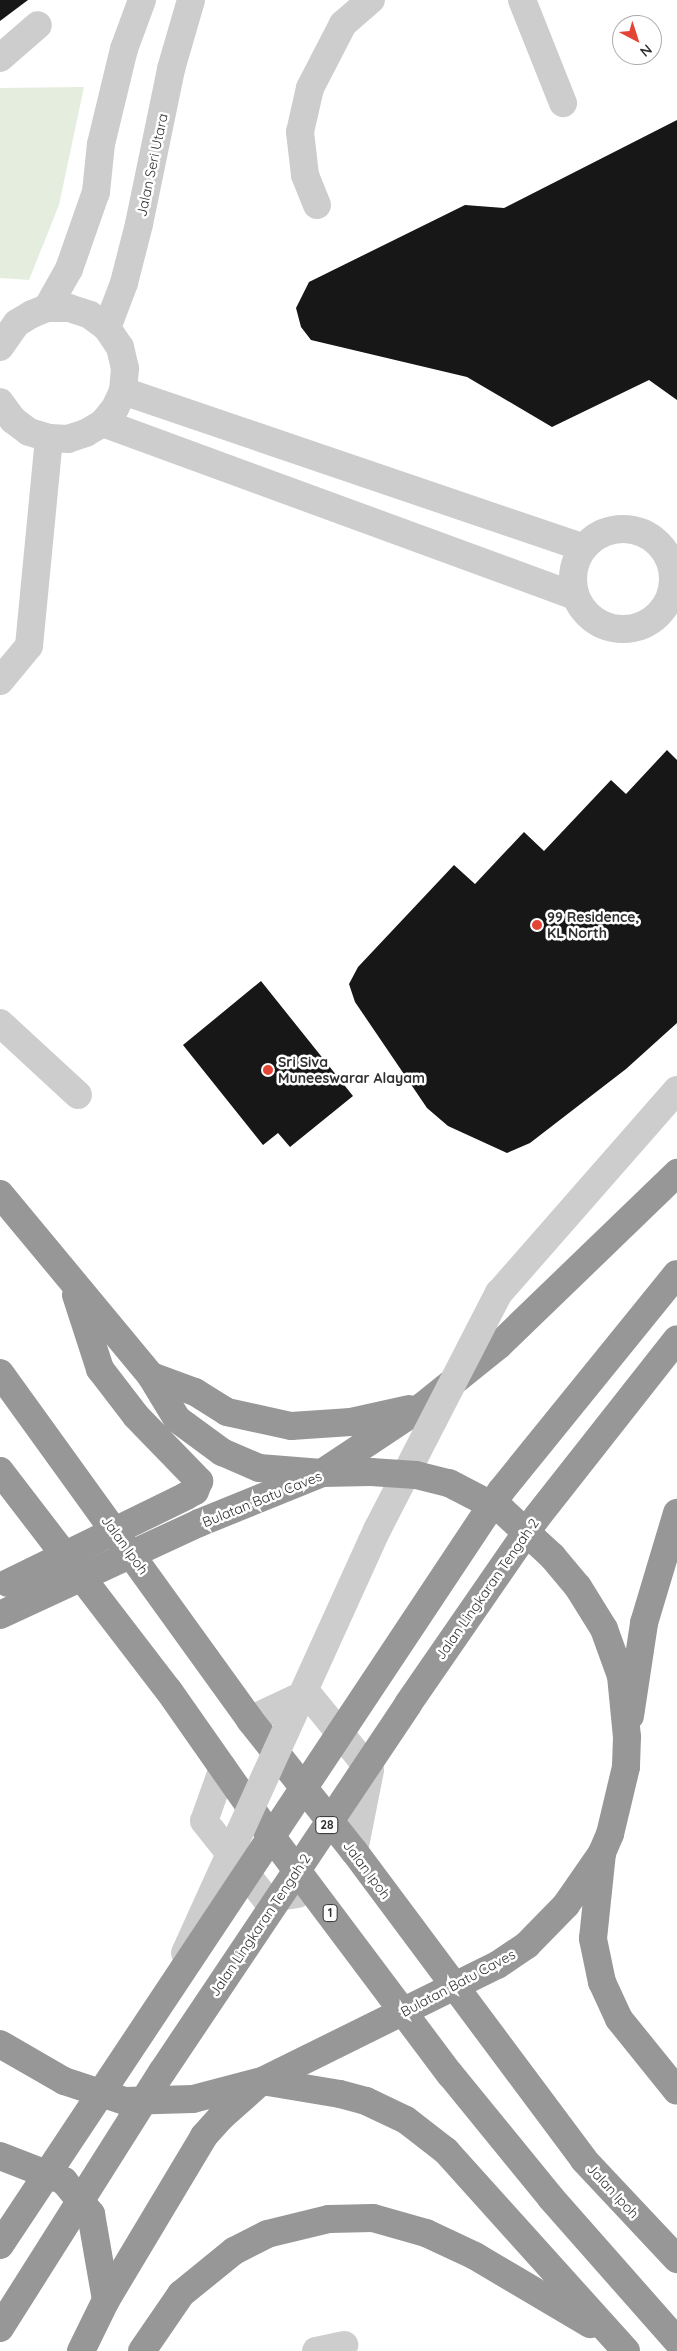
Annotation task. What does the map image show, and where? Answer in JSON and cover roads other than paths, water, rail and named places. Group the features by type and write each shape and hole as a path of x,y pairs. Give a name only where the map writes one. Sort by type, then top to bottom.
{"highway":[{"path":"0,1194 151,1376 177,1419 222,1452 260,1468 322,1473 423,1406 498,1344 677,1173"},
{"path":"0,2245 171,1983 501,1491 677,1274"},
{"path":"4,1584 186,1496 195,1491 199,1481 136,1416 100,1368 71,1279"},
{"name":"Jalan Lingkaran Tengah 2","path":"0,2328 157,2080 408,1704 537,1517 677,1339"},
{"name":"Jalan Ipoh","path":"0,1372 250,1720 354,1851 584,2160 677,2259"},
{"path":"151,1376 195,1392 227,1412 291,1426 351,1422 423,1406"},
{"name":"1","path":"0,1471 168,1691 222,1768 450,2074 551,2198 677,2341"},
{"name":"Bulatan Batu Caves","path":"0,1614 199,1523 322,1473 416,1475 449,1483 503,1511 522,1527 578,1587 604,1629 620,1676 627,1737 622,1794 602,1853 566,1905 527,1945 496,1965 262,2081 193,2099 125,2101 64,2081 0,2044"},
{"path":"627,1737 644,1623 677,1513"},
{"path":"602,1853 592,1939 602,1982 619,2019 677,2091"},
{"path":"81,2351 106,2300 204,2136 221,2116 262,2081 340,2094 366,2101 406,2120 446,2151 622,2346"},
{"path":"0,2156 64,2181 91,2214 106,2300"},
{"path":"142,2351 181,2294 234,2250 268,2234 308,2222 351,2218 400,2224 451,2243 622,2346"}],"street":[{"path":"47,308 69,269 96,192 101,144 124,49 142,0"},
{"name":"Jalan Seri Utara","path":"107,328 124,283 140,224 171,69 191,0"},
{"path":"317,205 305,175 300,132 310,88 343,24 371,0"},
{"path":"522,0 563,103"},
{"path":"0,58 38,25"},
{"path":"0,347 9,319 47,308 69,308 90,315 107,328 120,347 125,368 123,391 115,408 103,423 86,433 68,438 49,438 30,432 13,420 0,402"},
{"path":"123,391 583,548"},
{"path":"103,423 575,596"},
{"path":"0,681 28,646 49,438"},
{"path":"629,529 668,539 674,589 655,618 641,626 625,630 609,628 594,622 575,596 572,580 574,564 583,548 603,534 629,529"},
{"path":"0,1023 78,1095"},
{"path":"171,1983 378,1528 498,1293 677,1090"},
{"path":"250,1720 307,1693 370,1770 354,1851"},
{"path":"222,1768 204,1821 266,1899 314,1892"},
{"path":"316,2351 344,2345"}],"place":[{"name":"99 Residence, KL North","path":"537,925"},
{"name":"Sri Siva Muneeswarar Alayam","path":"268,1070"}]}
